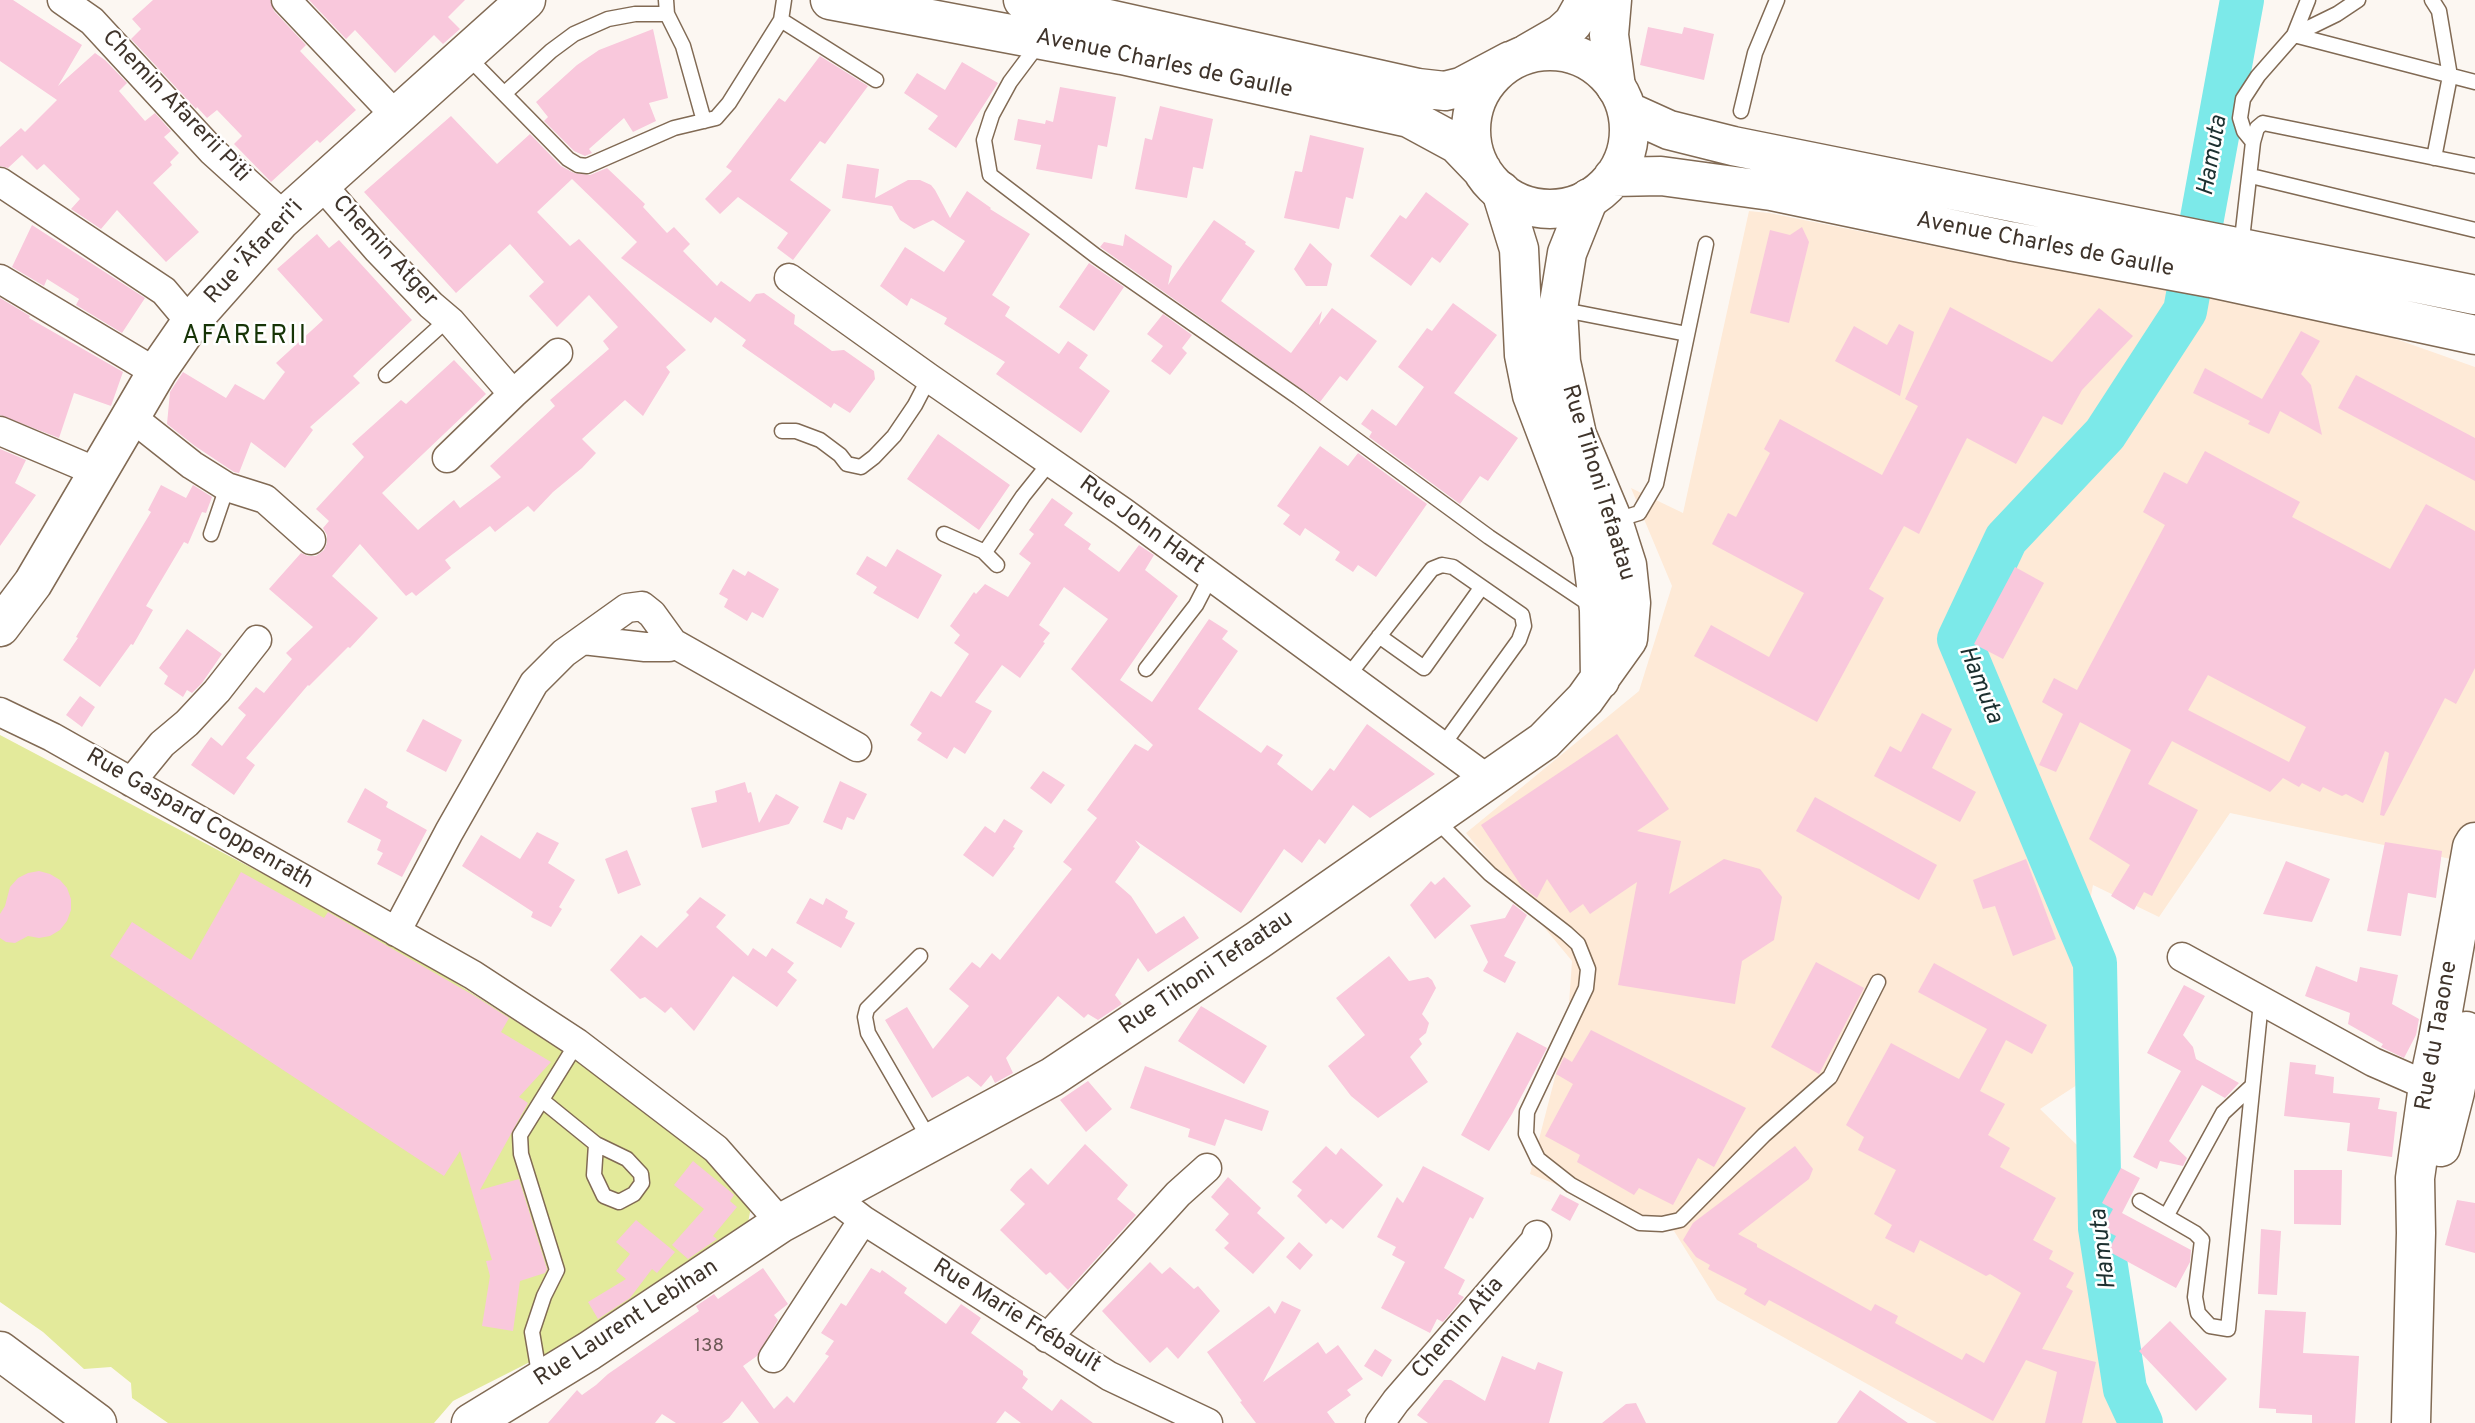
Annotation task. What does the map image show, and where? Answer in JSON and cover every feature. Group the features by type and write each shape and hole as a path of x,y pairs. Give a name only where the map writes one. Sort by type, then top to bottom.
{"main road":[{"name":"Rue 'Āfareri'i","path":"0,626 33,583 130,416 191,323 285,217 526,0"},
{"name":"Avenue Charles de Gaulle","path":"830,0 1270,86 1409,118 1457,144 1492,180"},
{"name":"Avenue Charles de Gaulle","path":"1023,0 1418,88 1445,91 1461,88 1519,57"},
{"path":"1586,0 1573,23 1561,34 1519,57 1487,82 1474,109 1472,141 1492,180 1521,203 1544,208 1567,206 1601,188 1620,165 1629,139 1609,35 1612,0"},
{"path":"1519,57 1546,51 1578,56 1606,74 1621,99"},
{"name":"Avenue Charles de Gaulle","path":"1621,99 1669,130 2156,251"},
{"name":"Avenue Charles de Gaulle","path":"1601,188 1661,176 1771,191 2010,241 2222,257 2475,295"},
{"name":"Rue Tihoni Tefaatau","path":"1492,180 1519,249 1524,355 1532,396 1592,553 1599,610 1600,680"},
{"name":"Rue Tihoni Tefaatau","path":"781,1223 1052,1077 1258,940 1544,741 1585,699 1628,639 1631,603 1627,565 1613,521 1577,435 1561,362 1558,309 1567,253 1601,188"},
{"name":"Avenue Charles de Gaulle","path":"2222,257 2475,335"},
{"name":"Rue du Taaone","path":"2449,1091 2472,847 2475,842"},
{"name":"Rue du Taaone","path":"2411,1423 2415,1178 2449,1091 2475,981"},
{"name":"Rue Laurent Lebihan","path":"471,1423 600,1344 781,1223"},
{"path":"0,1351 73,1416"}],"street":[{"name":"Chemin Afarerii Piti","path":"62,0 92,21 212,151 285,217"},
{"path":"286,0 396,116"},
{"path":"0,182 164,290 191,323"},
{"name":"Chemin Atger","path":"321,184 378,250 430,305 448,319 513,394"},
{"name":"Rue John Hart","path":"789,278 1051,461 1489,780"},
{"path":"0,279 157,373"},
{"path":"447,458 558,353"},
{"path":"130,416 192,465 227,487 265,499 311,540"},
{"path":"0,431 97,472"},
{"path":"396,932 449,832 534,683 564,653 627,608 642,606 652,614 673,643 856,747"},
{"path":"131,782 162,744 187,723 217,691 257,640"},
{"path":"583,640 645,647 669,647 673,643"},
{"name":"Rue Gaspard Coppenrath","path":"0,712 52,737 472,975 577,1043 716,1149 781,1223"},
{"path":"2182,957 2373,1062 2449,1091"},
{"path":"1047,1338 1178,1194 1207,1168"},
{"name":"Rue Marie Frébault","path":"833,1197 863,1220 1109,1376 1208,1423"},
{"path":"772,1358 863,1220"},
{"name":"Chemin Atia","path":"1380,1423 1535,1241 1537,1235"}],"lane":[{"path":"465,54 568,159 578,165 587,166 674,128 716,118 729,103 781,20 784,0"},
{"path":"1741,110 1755,53 1776,0"},
{"path":"2253,142 2244,131 2240,118 2244,99 2258,76 2294,35 2308,0"},
{"path":"2294,35 2337,14 2358,0"},
{"path":"2432,0 2439,10 2450,76 2434,158"},
{"path":"505,93 574,34 608,19 666,7 683,46 704,121"},
{"path":"781,20 876,80"},
{"path":"2294,35 2475,82"},
{"path":"1042,40 1010,82 992,115 984,141 990,175 1096,256 1298,397 1489,537 1599,610"},
{"path":"2222,257 2244,218 2253,142 2257,128 2263,123 2475,166"},
{"path":"2251,176 2475,230"},
{"path":"1572,504 1613,521 1639,513 1656,484 1706,244"},
{"path":"1558,309 1687,334"},
{"name":"Chemin Atger","path":"386,375 448,319"},
{"path":"782,431 796,431 820,440 847,464 861,467 894,436 929,378"},
{"path":"984,552 1051,461"},
{"path":"211,534 227,487"},
{"path":"944,534 984,552 997,565"},
{"path":"1348,676 1432,569 1442,565 1452,567 1522,615 1524,626 1519,640 1443,746"},
{"path":"1146,669 1196,604 1211,576"},
{"path":"1380,636 1424,668 1481,588"},
{"path":"1434,818 1490,874 1578,944 1588,969 1586,988 1527,1112 1526,1134 1538,1159 1571,1185 1640,1223 1662,1224 1680,1220 1764,1135 1830,1077 1878,982"},
{"path":"920,956 867,1009 864,1017 868,1032 931,1143"},
{"path":"2140,1201 2168,1215 2202,1240 2195,1297 2198,1313 2210,1326 2228,1329 2261,1002"},
{"path":"540,1380 532,1332 544,1296 557,1270 521,1154 520,1135 577,1043"},
{"path":"2168,1215 2223,1113 2252,1086"},
{"path":"543,1101 596,1144"}],"shaded area":[{"path":"1749,211 1982,256 2342,320 2475,367 2475,864 2230,813 2159,917 2093,885 2086,922 2077,1085 2040,1109 2079,1147 2094,1305 2136,1423 1937,1423 1717,1300 1674,1231 1530,1174 1567,1031 1572,961 1466,833 1639,691 1672,586 1631,488 1683,513"}],"green space":[{"path":"0,735 392,942 612,1083 753,1196 745,1239 670,1291 453,1401 434,1423 168,1423 132,1398 131,1383 111,1367 84,1369 43,1332 0,1302"}],"building":[{"path":"0,0 13,0 82,45 58,86 95,53 127,83 119,91 145,121 155,113 171,131 164,137 179,153 170,162 172,165 153,183 199,232 166,262 117,210 101,229 71,209 80,199 44,164 37,170 22,155 8,168 0,166 0,147 21,128 25,132 57,100 0,61"},
{"path":"153,0 270,0 274,11 306,45 300,51 356,110 320,143 317,140 271,182 234,144 242,136 217,110 207,118 197,107 196,109 131,39 141,29 132,19"},
{"path":"309,0 465,0 448,17 460,29 443,44 434,35 395,73 355,30 346,39"},
{"path":"1648,27 1682,34 1684,27 1714,34 1704,80 1640,65"},
{"path":"653,29 668,98 649,103 656,121 633,132 624,118 589,149 592,153 585,156 574,151 544,121 548,117 536,102 577,65 599,50"},
{"path":"820,56 868,86 825,144 820,141 790,180 831,210 793,260 777,248 788,233 738,197 720,214 705,199 732,171 726,167 779,98 785,102"},
{"path":"962,62 998,83 956,148 928,129 938,116 904,93 917,73 945,90"},
{"path":"1060,87 1116,97 1107,147 1098,145 1092,179 1036,169 1041,145 1014,140 1018,119 1045,124 1046,120 1053,122"},
{"path":"1160,106 1213,119 1203,169 1193,167 1187,198 1135,189 1145,138 1152,140"},
{"path":"451,116 497,164 530,134 561,166 574,173 590,175 607,168 645,204 643,207 667,233 674,227 690,244 683,251 717,286 721,281 750,302 756,294 764,293 795,315 794,324 832,351 844,350 874,371 875,379 850,413 834,403 831,408 742,346 746,340 715,317 711,323 621,258 637,242 572,179 537,212 570,246 579,239 686,350 666,367 670,372 643,416 625,400 582,439 596,453 582,468 534,512 528,506 495,532 490,526 445,560 451,568 416,596 412,592 406,596 360,544 332,576 378,618 350,648 308,685 246,758 255,765 234,795 191,765 211,737 222,746 246,715 238,708 256,687 264,693 292,659 286,653 313,627 269,589 301,553 316,556 324,550 327,535 323,528 329,521 316,509 364,457 352,444 401,400 406,404 454,360 486,394 382,493 418,530 454,500 460,508 501,477 490,466 555,406 550,400 609,349 603,341 618,327 589,295 557,327 529,296 544,282 510,244 456,293 364,192"},
{"path":"1310,135 1364,148 1353,199 1346,197 1339,229 1284,218 1295,171 1302,172"},
{"path":"847,164 879,169 875,198 908,180 920,180 935,190 950,218 967,191 1030,234 992,295 1010,307 1005,316 1059,354 1068,341 1088,355 1079,368 1110,391 1081,433 996,374 1005,362 944,324 947,318 911,298 907,306 880,286 905,247 944,272 965,241 933,220 914,229 900,220 892,206 842,198"},
{"path":"1426,192 1469,224 1440,263 1432,257 1411,286 1370,256 1400,215 1406,219"},
{"path":"1214,220 1255,251 1221,301 1291,353 1322,311 1319,325 1332,308 1377,341 1347,381 1340,376 1320,402 1100,247 1104,242 1123,246 1125,234 1172,266 1168,285"},
{"path":"32,225 145,298 122,333 76,305 79,299 47,279 44,286 12,267"},
{"path":"1802,227 1809,242 1789,323 1750,313 1770,230 1790,235"},
{"path":"317,234 329,248 339,240 412,320 353,376 360,383 310,427 313,430 285,468 251,442 239,473 234,472 167,424 170,392 183,372 226,398 235,384 264,400 285,372 276,363 323,320 277,269"},
{"path":"1310,243 1332,264 1327,286 1306,286 1294,269"},
{"path":"1089,263 1124,287 1094,331 1059,307"},
{"path":"0,298 30,316 29,318 123,372 111,406 74,393 59,438 0,415"},
{"path":"1453,303 1497,335 1454,393 1518,438 1488,481 1480,476 1460,504 1369,437 1372,432 1361,424 1372,409 1396,426 1424,387 1398,367 1427,328 1432,331"},
{"path":"1950,307 2052,362 2099,308 2133,336 2082,390 2062,425 2043,416 2016,464 1967,438 1919,534 1904,526 1869,589 1884,598 1817,722 1694,656 1711,625 1769,657 1804,593 1712,544 1728,513 1736,517 1770,453 1764,449 1780,419 1882,475 1918,406 1905,399"},
{"path":"1163,314 1192,335 1182,348 1187,353 1170,375 1151,361 1163,346 1147,334"},
{"path":"1899,324 1914,332 1900,396 1835,361 1854,326 1887,345"},
{"path":"2301,331 2320,341 2301,374 2311,385 2322,435 2280,411 2269,434 2248,424 2250,421 2193,393 2205,368 2262,399"},
{"path":"2356,375 2475,438 2475,481 2338,408"},
{"path":"938,434 1010,485 979,530 907,479"},
{"path":"1320,446 1348,466 1358,453 1427,504 1376,577 1358,565 1353,572 1335,560 1340,552 1305,528 1300,536 1283,524 1290,515 1277,506"},
{"path":"0,449 26,460 15,483 36,495 0,546"},
{"path":"2205,451 2300,502 2292,517 2390,569 2426,504 2475,531 2475,668 2456,704 2445,698 2384,816 2380,815 2389,753 2385,751 2363,803 2323,787 2320,792 2302,783 2299,787 2283,778 2270,792 2172,741 2148,784 2198,810 2152,896 2144,892 2134,910 2111,896 2130,865 2089,839 2131,750 2080,722 2056,772 2039,765 2063,714 2042,702 2054,678 2077,690 2165,525 2143,512 2164,472 2187,484","holes":["2208,675 2306,727 2289,762 2188,710"]},
{"path":"161,485 186,498 193,485 212,497 188,544 184,542 146,606 153,610 133,645 131,644 100,687 63,660 151,512 148,510"},
{"path":"1052,498 1073,513 1064,525 1091,544 1088,549 1119,572 1139,545 1154,555 1145,570 1178,596 1120,680 1152,702 1209,619 1228,631 1222,639 1238,651 1198,709 1261,753 1267,745 1283,755 1277,764 1312,791 1330,768 1334,771 1367,724 1435,774 1370,818 1353,805 1325,844 1319,839 1302,863 1284,849 1241,913 1135,840 1140,847 1115,882 1131,896 1156,934 1184,916 1199,938 1148,972 1138,958 1115,995 1122,1004 1098,1020 1088,1014 1084,1018 1058,996 1006,1058 1013,1073 995,1083 991,1075 981,1087 968,1076 932,1098 885,1020 907,1007 933,1049 969,1006 949,989 972,962 980,968 992,953 1000,960 1072,869 1063,862 1097,818 1087,810 1135,744 1148,751 1153,745 1071,669 1108,619 1064,587 1039,625 1050,633 1020,678 1002,665 975,702 992,711 965,754 954,747 947,759 917,740 922,733 910,725 931,691 941,697 969,654 954,643 960,635 950,626 974,592 976,594 985,584 1008,597 1031,563 1019,554 1034,534 1029,530"},
{"path":"897,549 942,575 918,619 873,593 877,587 856,574 867,556 886,567"},
{"path":"2015,567 2044,583 2003,659 1974,644"},
{"path":"733,569 745,576 748,571 779,589 763,618 752,612 747,621 724,607 728,599 719,594"},
{"path":"187,629 222,654 202,683 192,693 187,690 183,697 164,684 168,676 159,668"},
{"path":"80,696 95,707 82,727 66,715"},
{"path":"1922,713 1952,729 1932,768 1976,792 1960,822 1874,776 1890,746 1901,752"},
{"path":"423,719 462,740 446,772 406,751"},
{"path":"1617,734 1669,809 1637,831 1681,841 1669,894 1724,859 1760,869 1782,897 1774,940 1742,961 1735,1004 1618,985 1637,882 1590,914 1583,904 1570,913 1547,879 1537,898 1522,887 1481,825"},
{"path":"1043,771 1065,785 1051,804 1030,788"},
{"path":"840,781 867,794 854,820 847,817 842,830 823,822"},
{"path":"745,782 748,793 751,792 759,823 776,794 799,807 789,824 702,848 691,808 717,802 715,791"},
{"path":"365,788 388,802 386,807 427,830 402,877 377,864 383,853 377,850 381,840 347,822"},
{"path":"1815,797 1937,865 1919,900 1796,831"},
{"path":"1004,819 1023,831 1013,847 1015,848 993,877 963,855 985,826 995,833"},
{"path":"537,832 559,843 548,863 575,880 551,927 531,917 533,912 462,866 481,835 520,859"},
{"path":"2385,842 2442,851 2436,898 2408,893 2401,936 2367,931"},
{"path":"627,850 641,885 618,894 605,859"},
{"path":"2026,859 2056,939 2013,956 1995,906 1983,909 1973,880"},
{"path":"2286,861 2330,879 2312,922 2263,914"},
{"path":"39,871 60,880 67,888 71,910 67,921 60,930 50,936 28,936 15,943 6,942 0,938 0,914 10,887 18,878"},
{"path":"241,872 324,918 328,912 473,995 509,1018 501,1032 551,1062 519,1097 528,1103 480,1190 519,1179 547,1269 545,1273 520,1281 513,1331 482,1326 490,1276 486,1261 492,1260 460,1151 444,1176 110,956 132,922 191,960"},
{"path":"1444,877 1471,906 1435,939 1410,905 1431,881 1435,885"},
{"path":"700,897 726,915 716,927 748,956 753,948 766,957 772,948 794,963 787,972 797,980 777,1007 733,976 694,1031 671,1007 665,1013 645,997 640,999 610,970 641,935 657,948 689,915 686,912"},
{"path":"810,898 823,905 826,898 848,911 845,918 855,923 841,948 796,923"},
{"path":"1513,904 1527,915 1504,956 1516,962 1505,983 1483,971 1488,962 1470,925 1505,918"},
{"path":"1389,956 1409,981 1428,977 1436,988 1422,1014 1429,1023 1426,1033 1419,1039 1422,1044 1410,1057 1428,1082 1378,1118 1351,1096 1328,1066 1365,1035 1336,998"},
{"path":"1816,962 1864,988 1819,1074 1771,1047"},
{"path":"1934,963 2047,1025 2032,1054 2006,1040 1980,1091 2005,1104 1988,1135 2010,1148 2000,1167 2056,1198 2033,1240 2053,1251 2049,1259 2074,1273 2066,1287 2073,1291 2042,1349 2096,1362 2082,1423 2045,1423 2057,1372 2026,1360 1993,1421 1769,1300 1765,1306 1744,1294 1747,1289 1708,1269 1710,1265 1696,1257 1683,1240 1693,1223 1795,1146 1813,1169 1809,1179 1738,1234 1871,1311 1875,1304 1898,1316 1895,1323 1962,1360 1966,1353 1984,1363 2021,1293 1990,1274 1986,1276 1920,1240 1914,1253 1885,1238 1892,1225 1874,1214 1896,1170 1858,1150 1864,1137 1846,1125 1891,1043 1959,1079 1987,1029 1918,992"},
{"path":"2316,966 2357,982 2360,967 2398,975 2392,1004 2419,1019 2416,1035 2404,1058 2381,1047 2383,1044 2348,1024 2350,1013 2305,996"},
{"path":"2184,985 2205,996 2183,1035 2193,1047 2196,1059 2239,1083 2225,1098 2202,1085 2169,1141 2187,1158 2183,1166 2160,1161 2157,1169 2133,1157 2181,1071 2147,1053"},
{"path":"1201,1006 1267,1046 1244,1084 1178,1041"},
{"path":"1591,1030 1746,1108 1714,1167 1698,1158 1673,1205 1639,1188 1634,1195 1577,1162 1580,1155 1545,1136 1573,1084 1556,1074 1564,1057 1572,1062"},
{"path":"1517,1032 1547,1048 1489,1151 1461,1135"},
{"path":"2290,1062 2316,1065 2315,1074 2334,1077 2333,1093 2380,1098 2378,1109 2397,1112 2392,1157 2347,1151 2350,1123 2284,1116"},
{"path":"1145,1066 1269,1111 1262,1131 1225,1119 1215,1146 1188,1137 1190,1129 1130,1108"},
{"path":"1088,1081 1112,1109 1086,1132 1060,1100"},
{"path":"1085,1144 1128,1185 1117,1199 1136,1215 1068,1290 1050,1272 1046,1275 1000,1230 1025,1204 1010,1190 1017,1181 1031,1168 1048,1185"},
{"path":"1326,1146 1336,1155 1341,1148 1383,1185 1343,1229 1331,1219 1326,1224 1297,1196 1302,1190 1292,1182"},
{"path":"693,1161 734,1195 730,1201 737,1207 713,1236 717,1239 688,1259 672,1245 704,1209 674,1185"},
{"path":"1423,1166 1484,1198 1473,1219 1470,1217 1444,1268 1465,1280 1458,1294 1464,1297 1443,1322 1437,1319 1430,1333 1381,1308 1405,1262 1392,1255 1396,1247 1377,1237 1397,1197 1403,1203"},
{"path":"2121,1168 2140,1178 2122,1213 2191,1250 2190,1262 2176,1288 2108,1251 2116,1236 2102,1229 2113,1209 2102,1203"},
{"path":"2294,1170 2342,1170 2341,1225 2294,1224"},
{"path":"1228,1177 1261,1208 1257,1213 1285,1238 1253,1274 1224,1248 1229,1243 1215,1230 1229,1214 1211,1197"},
{"path":"1560,1194 1579,1204 1570,1221 1551,1210"},
{"path":"2457,1200 2475,1203 2475,1253 2445,1245"},
{"path":"636,1220 675,1252 657,1273 652,1269 630,1298 598,1319 588,1302 626,1279 616,1271 630,1254 616,1242"},
{"path":"2261,1229 2281,1231 2277,1295 2258,1294"},
{"path":"1299,1242 1313,1255 1300,1270 1286,1257"},
{"path":"1150,1262 1162,1274 1170,1267 1194,1289 1198,1286 1220,1311 1178,1359 1167,1347 1150,1363 1102,1311"},
{"path":"763,1268 788,1304 774,1315 778,1320 757,1356 743,1366 774,1409 787,1396 794,1403 829,1356 825,1354 834,1341 821,1333 841,1303 846,1306 871,1268 880,1273 882,1270 907,1288 904,1293 946,1324 961,1304 981,1318 971,1333 1023,1371 1023,1375 1028,1379 1022,1388 1052,1411 1061,1399 1093,1423 1021,1423 1005,1411 996,1423 759,1423 742,1401 722,1423 676,1423 662,1414 655,1423 548,1423 577,1390 582,1395 699,1311 696,1306 714,1294 718,1299"},
{"path":"1282,1301 1301,1310 1263,1382 1318,1342 1326,1354 1338,1345 1363,1379 1347,1390 1351,1395 1327,1412 1335,1423 1256,1423 1207,1352 1269,1306 1275,1314"},
{"path":"2265,1310 2306,1312 2303,1353 2359,1356 2355,1423 2312,1423 2312,1415 2276,1413 2276,1409 2259,1408"},
{"path":"2170,1321 2227,1379 2196,1411 2139,1351"},
{"path":"1375,1349 1392,1360 1382,1377 1364,1366"},
{"path":"1502,1356 1535,1370 1538,1362 1563,1372 1549,1423 1428,1423 1417,1415 1444,1380 1451,1380 1485,1401"},
{"path":"1860,1390 1908,1423 1837,1423"},
{"path":"1636,1403 1646,1423 1602,1423 1626,1404"}],"waterway":[{"name":"Hamuta","path":"2141,1423 2125,1389 2100,1228 2095,963 1959,639 2006,539 2105,434 2185,311 2242,0"}],"district":[{"name":"AFARERII","path":"245,338"}]}
